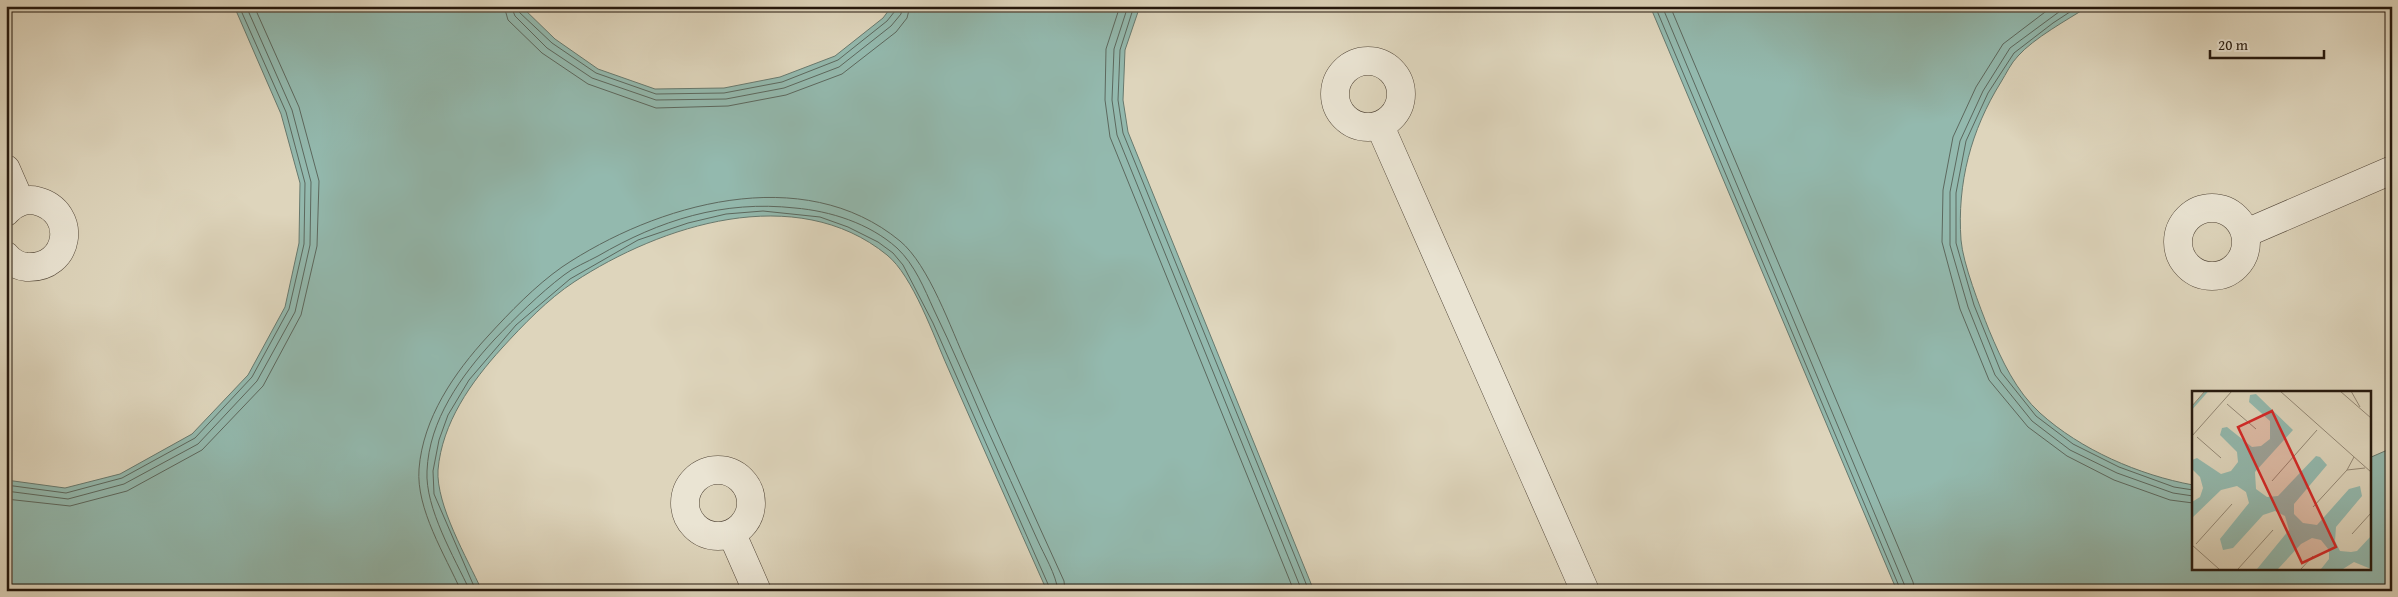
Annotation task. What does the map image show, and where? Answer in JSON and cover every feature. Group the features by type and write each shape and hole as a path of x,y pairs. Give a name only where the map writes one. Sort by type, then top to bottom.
{"street":[{"path":"1380,126 1585,591"},
{"path":"6,169 13,206 34,200 48,204 58,213 64,226 64,240 59,253 49,263 36,267 21,266 6,256"},
{"path":"2246,233 2392,170"},
{"path":"732,534 757,591"}],"water":[{"path":"234,6 521,6 555,39 598,69 655,89 724,88 780,77 835,56 883,18 892,6 1140,6 1125,50 1123,100 1128,132 1314,591 1047,591 922,308 906,277 887,255 851,233 812,220 771,216 729,219 687,229 647,243 609,261 574,282 545,304 510,339 479,375 460,404 445,436 438,470 442,499 447,515 482,591 6,591 6,480 65,488 120,474 192,434 248,375 285,307 299,243 300,183 281,114"},
{"path":"1650,6 2089,6 2042,36 2015,59 1982,119 1974,138 1964,178 1960,219 1962,250 1968,273 1989,330 2017,385 2040,413 2056,426 2092,449 2132,468 2192,485 2192,570 2370,570 2370,458 2392,448 2392,591 1897,591"}]}
